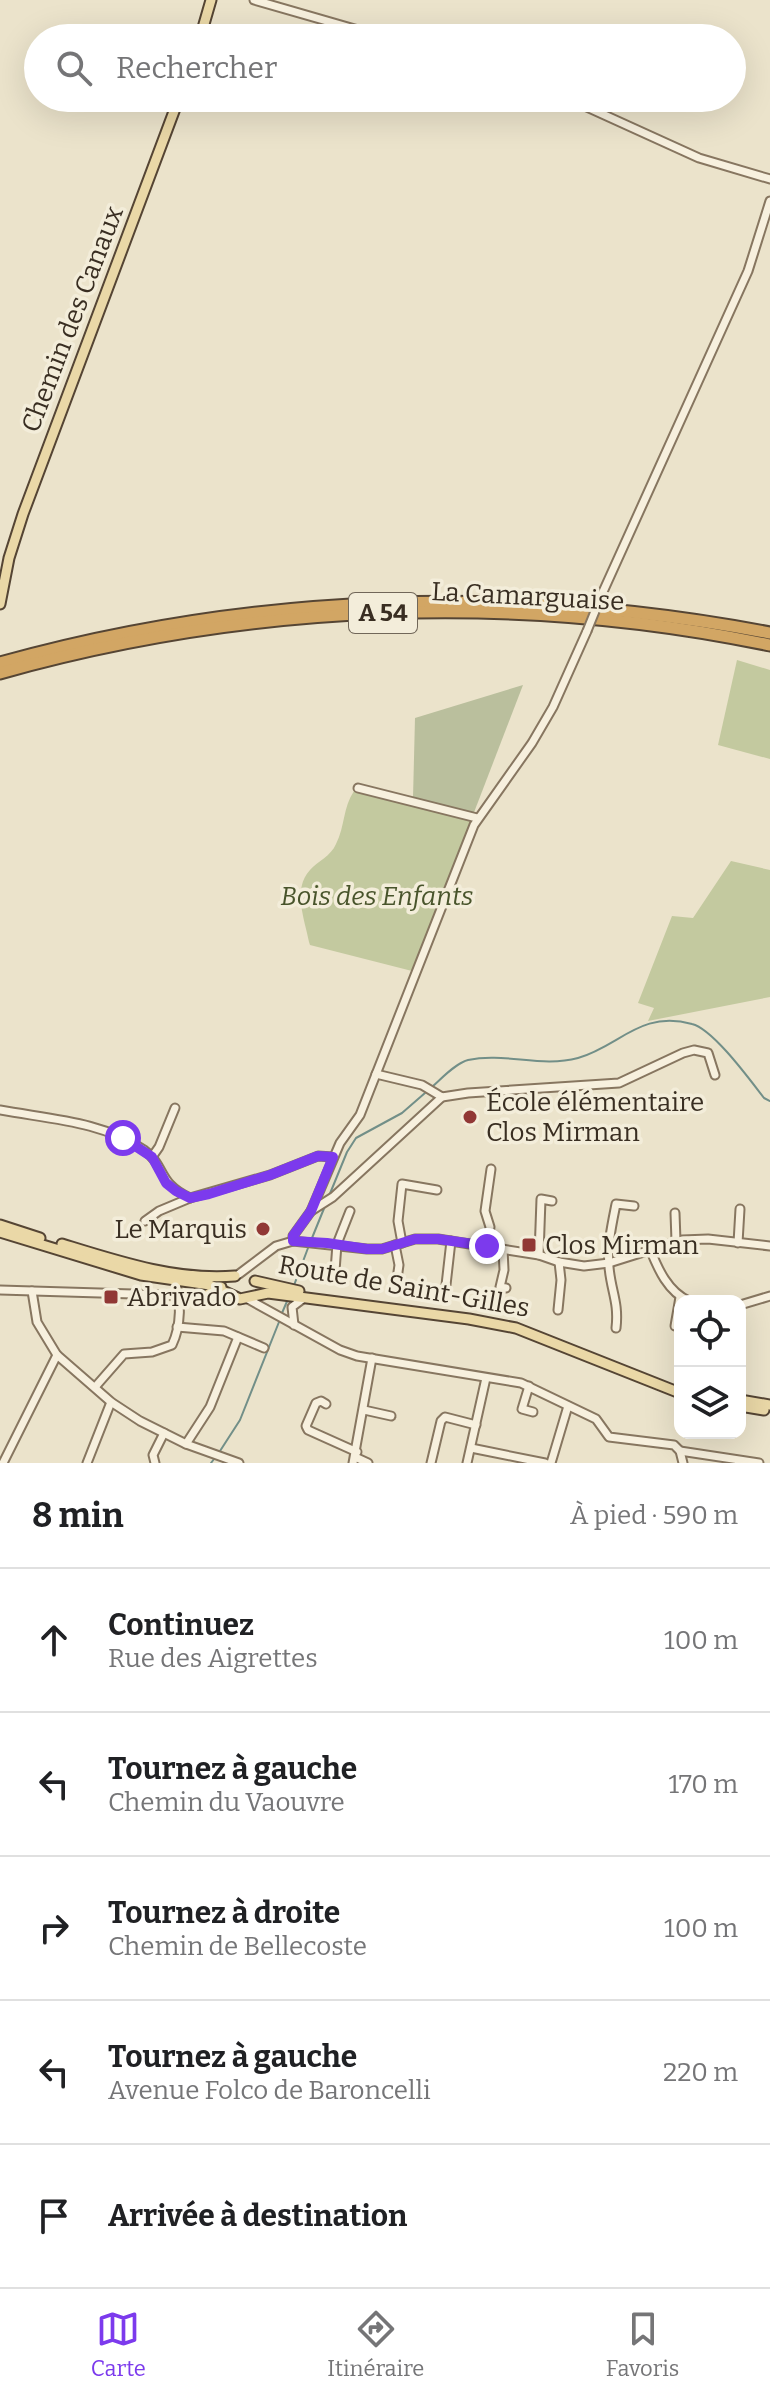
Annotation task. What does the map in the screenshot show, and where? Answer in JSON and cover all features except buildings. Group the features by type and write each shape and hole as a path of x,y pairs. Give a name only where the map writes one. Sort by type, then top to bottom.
{"highway":[{"name":"La Camarguaise","path":"0,663 168,625 257,613 379,603 501,603 615,610 770,633"},
{"name":"La Camarguaise","path":"0,673 170,635 258,622 406,612 504,613 615,620 770,645"},
{"path":"690,630 747,644"}],"main road":[{"path":"204,24 211,0"},
{"name":"Chemin des Canaux","path":"0,604 9,558 23,514 174,112"},
{"path":"0,1225 120,1261 211,1278 235,1276"},
{"name":"Route de Saint-Gilles","path":"0,1232 141,1275 245,1295 304,1298 516,1328 674,1391"},
{"path":"205,1296 235,1276"},
{"path":"235,1276 245,1295 254,1281"},
{"name":"Route de Saint-Gilles","path":"235,1276 318,1295 501,1321 552,1337 674,1385"},
{"path":"746,1402 770,1409"},
{"path":"746,1404 770,1409"}],"street":[{"path":"254,0 337,24"},
{"path":"598,112 699,158 770,179"},
{"path":"293,1241 293,1236 311,1211 333,1157 360,1115 477,818 553,707 647,490 748,271 770,201"},
{"path":"358,788 477,818"},
{"path":"311,1211 323,1206 442,1097 619,1083 662,1061 694,1050 708,1053 715,1075"},
{"path":"376,1074 422,1085 442,1097"},
{"path":"152,1157 175,1108"},
{"path":"0,1110 94,1127 123,1138 152,1157 166,1183 190,1198"},
{"path":"145,1221 159,1211 190,1198 258,1179 318,1156 333,1157"},
{"path":"487,1246 490,1227 485,1211 491,1169"},
{"path":"397,1279 402,1184 437,1190"},
{"path":"539,1255 541,1199 552,1201"},
{"path":"616,1328 618,1308 609,1263 616,1204 634,1206"},
{"path":"738,1243 740,1209"},
{"path":"335,1271 337,1244 350,1211"},
{"path":"675,1213 676,1241"},
{"path":"235,1276 276,1246 293,1241 367,1249 415,1239 451,1241 539,1255 584,1266 609,1263 676,1241 708,1239 770,1246"},
{"path":"446,1285 451,1241"},
{"path":"503,1249 504,1270 500,1287 506,1288"},
{"path":"650,1249 663,1278 678,1295"},
{"path":"254,1281 257,1262 262,1255"},
{"path":"558,1310 559,1262"},
{"path":"96,1386 124,1354 165,1350 172,1345 180,1295 174,1279"},
{"path":"0,1290 245,1295 340,1350 529,1386 596,1419 609,1437 674,1445 680,1451 683,1463"},
{"path":"32,1291 37,1322 57,1355 111,1402 186,1444 239,1463"},
{"path":"245,1295 270,1310"},
{"path":"746,1303 770,1296"},
{"path":"294,1325 292,1307 304,1298"},
{"path":"177,1327 216,1329 264,1348"},
{"path":"186,1444 210,1407 238,1337"},
{"path":"3,1463 57,1355"},
{"path":"355,1457 372,1358"},
{"path":"467,1463 486,1378"},
{"path":"529,1386 522,1409 533,1412"},
{"path":"326,1404 321,1401 316,1403 306,1426 308,1430 368,1463"},
{"path":"87,1463 111,1402"},
{"path":"551,1463 568,1406"},
{"path":"364,1410 391,1416"},
{"path":"431,1463 441,1421 445,1417 476,1425"},
{"path":"155,1463 153,1455 164,1433"},
{"path":"471,1448 545,1463"},
{"path":"680,1451 759,1463"}],"green space":[{"path":"737,660 770,670 770,759 718,745"},
{"path":"523,685 473,815 413,798 415,718"},
{"name":"Bois des Enfants","path":"354,791 473,819 416,968 412,971 310,945 309,942 301,905 302,886 310,870 334,848"},
{"path":"731,861 770,870 770,997 648,1021 654,1008 638,1003 672,916 693,918"}],"waterway":[{"path":"433,1086 454,1067 468,1060 564,1061 593,1053 644,1025 674,1021 692,1024 710,1035 764,1098 770,1101"},
{"path":"329,1196 356,1138 402,1113 425,1093"},
{"path":"312,1238 325,1206"},
{"path":"293,1288 308,1248"},
{"path":"282,1313 288,1299"},
{"path":"220,1451 240,1420 279,1322"},
{"path":"211,1463 214,1459"}],"place":[{"name":"École élémentaire Clos Mirman","path":"470,1117"},
{"name":"Le Marquis","path":"263,1229"},
{"name":"Clos Mirman","path":"529,1245"},
{"name":"Abrivado","path":"111,1297"}],"route":[{"path":"123,1138 152,1157 166,1183 190,1198 270,1175 318,1156 333,1157 311,1211 293,1236 293,1241 367,1249 382,1249 415,1239 487,1246"}]}
